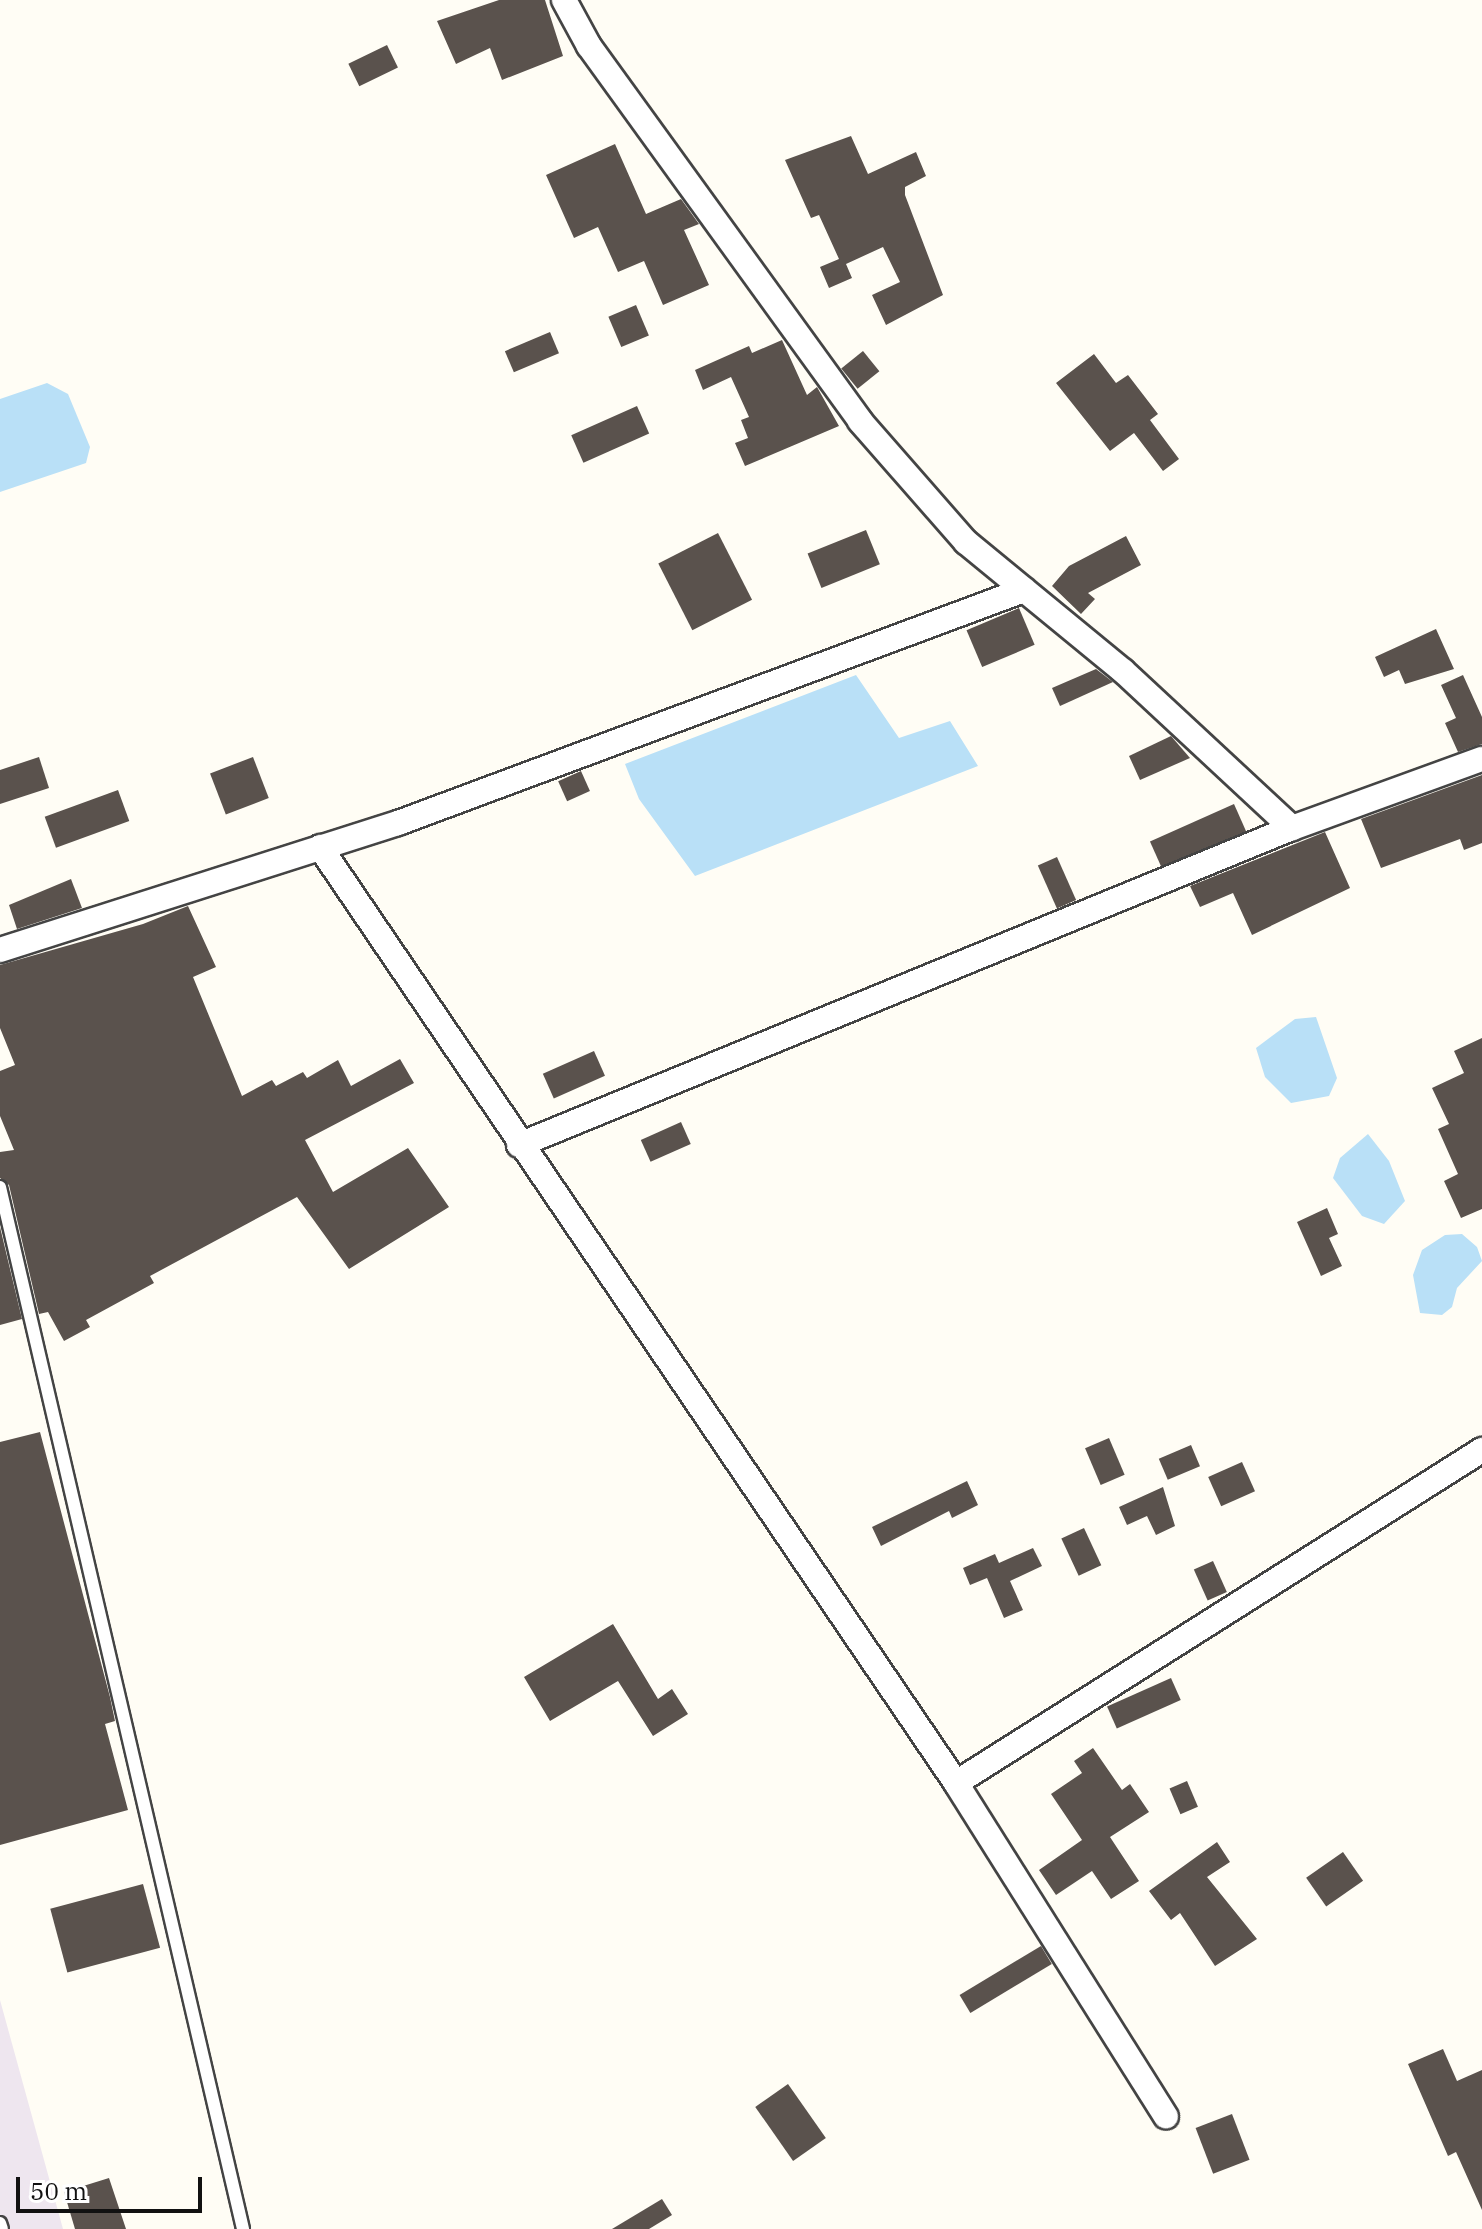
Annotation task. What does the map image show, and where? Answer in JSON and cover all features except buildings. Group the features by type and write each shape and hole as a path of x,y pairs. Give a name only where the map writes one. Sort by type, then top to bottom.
{"street":[{"path":"564,0 589,46 860,421 966,542 1123,671 1292,828"},
{"path":"0,950 320,847 1024,590"},
{"path":"519,1145 1292,828 1482,759"},
{"path":"320,847 519,1145 956,1783 1166,2116"},
{"path":"956,1783 1482,1450"}],"lane":[{"path":"0,1187 243,2229"},
{"path":"0,2223 2,2229"}],"shaded area":[{"path":"0,2000 63,2229 0,2229"}],"water":[{"path":"47,383 68,394 90,447 86,463 0,492 0,399"},
{"path":"856,675 899,738 950,721 978,766 695,876 639,799 625,764"},
{"path":"1316,1017 1337,1078 1329,1096 1291,1103 1265,1077 1256,1048 1295,1019"},
{"path":"1368,1134 1389,1161 1405,1201 1384,1224 1362,1216 1333,1178 1340,1158"},
{"path":"1462,1234 1477,1247 1482,1261 1457,1288 1452,1307 1442,1315 1420,1313 1413,1275 1422,1250 1445,1235"}]}
